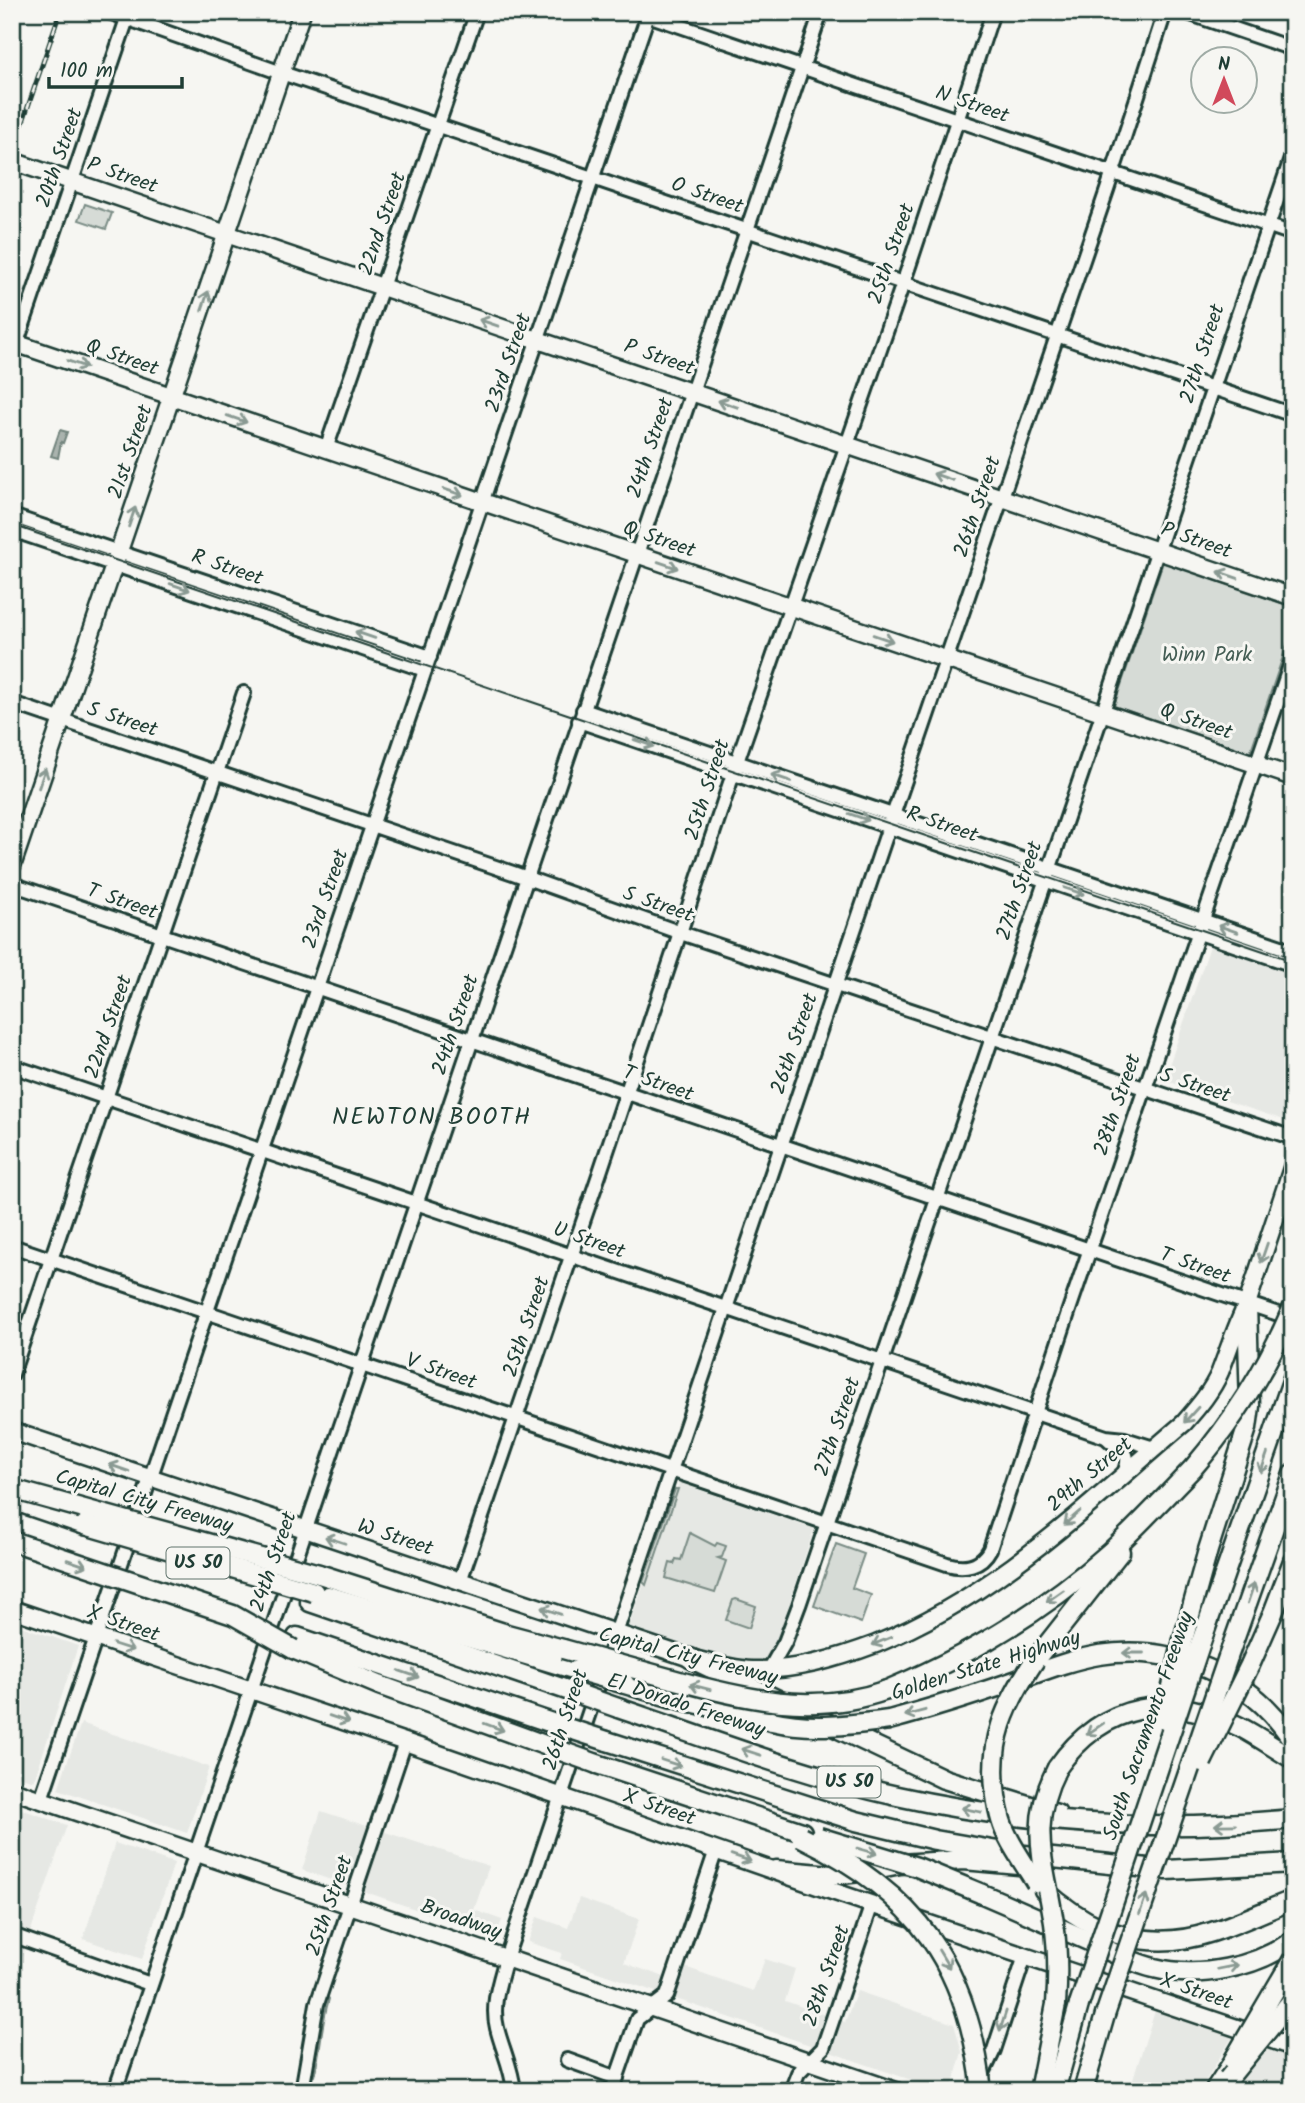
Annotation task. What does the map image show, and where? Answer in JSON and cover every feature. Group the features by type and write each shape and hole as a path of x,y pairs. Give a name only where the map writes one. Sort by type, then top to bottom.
{"highway":[{"path":"1192,1642 1208,1550 1247,1428 1250,1406 1247,1304"},
{"name":"Capital City Freeway","path":"12,1489 320,1574 495,1630 728,1695 777,1703 839,1702 887,1690 927,1674 971,1651 1064,1590 1140,1524 1212,1446 1250,1392 1293,1307"},
{"name":"South Sacramento Freeway","path":"1055,2091 1079,2005 1139,1826 1192,1642 1293,1378"},
{"path":"1083,2091 1105,2015 1293,1474"},
{"name":"Capital City Freeway","path":"12,1500 85,1525"},
{"path":"1140,1524 1116,1559 1035,1660 1005,1710 996,1745 994,1780 1007,1836 1036,1883 1060,1905 1080,1919 1117,1935 1143,1940 1190,1937 1213,1931 1293,1900"},
{"name":"El Dorado Freeway","path":"85,1525 312,1597 618,1708 802,1769 895,1796 978,1812 1087,1824 1185,1826 1293,1819"},
{"name":"US 50","path":"12,1541 233,1615 295,1643 558,1725 732,1783 895,1830 1016,1854 1113,1866 1167,1870 1293,1863"},
{"path":"1168,1832 1250,1665 1293,1561"},
{"name":"Golden State Highway","path":"312,1597 669,1697 772,1721 815,1726 889,1720 945,1705 1077,1659 1102,1654 1160,1654 1209,1668 1233,1681 1268,1710 1293,1741"},
{"path":"295,1643 379,1685 597,1764 801,1835 886,1856 980,1893 1136,1962 1173,1971 1214,1970 1266,1956 1293,1940"},
{"path":"690,1658 944,1779 1087,1824"},
{"path":"1039,2091 1056,2004 1058,1948 1039,1826 1042,1803 1057,1768 1075,1745 1101,1724 1120,1714 1157,1707 1192,1709 1229,1723 1293,1759"},
{"path":"801,1835 860,1870 889,1894 928,1935 951,1971 967,2010 977,2051 982,2091"},
{"path":"776,1870 831,1875 900,1864 964,1860 1023,1865 1113,1866"},
{"path":"1214,2091 1293,1959"},
{"path":"1224,2085 1293,1999"}],"main road":[{"name":"21st Street","path":"12,866 302,12"},
{"name":"P Street","path":"12,161 1293,597"},
{"name":"Q Street","path":"14,347 173,397 1293,777"},
{"name":"29th Street","path":"769,1670 805,1666 839,1657 894,1636 962,1601 1024,1560 1184,1423 1210,1391 1219,1374 1236,1325 1247,1304 1293,1165"},
{"name":"W Street","path":"12,1431 690,1658 740,1669 769,1670"},
{"name":"X Street","path":"12,1609 1293,2047"},
{"name":"Broadway","path":"12,1790 810,2061 878,2089 896,2091"}],"street":[{"name":"O Street","path":"109,12 128,16 281,72 1293,415"},
{"name":"22nd Street","path":"326,449 477,12"},
{"name":"24th Street","path":"115,2091 821,12"},
{"name":"25th Street","path":"460,1581 993,12"},
{"name":"26th Street","path":"514,2091 511,2071 496,2027 497,1991 506,1958 1165,12"},
{"path":"1185,12 1293,49"},
{"name":"N Street","path":"645,13 1293,234"},
{"name":"23rd Street","path":"41,1799 594,177 645,13"},
{"name":"20th Street","path":"14,347 128,16"},
{"name":"27th Street","path":"769,1670 785,1642 1293,153"},
{"name":"R Street","path":"12,516 117,558 427,663"},
{"name":"R Street","path":"12,530 117,558"},
{"name":"28th Street","path":"978,1563 990,1549 1293,657"},
{"name":"22nd Street","path":"12,1374 244,693"},
{"name":"S Street","path":"12,704 1144,1090 1293,1138"},
{"name":"R Street","path":"581,716 1200,927 1293,965"},
{"name":"T Street","path":"12,884 1293,1319"},
{"name":"R Street","path":"1200,927 1293,951"},
{"name":"U Street","path":"12,1066 881,1362 1106,1437 1125,1438 1154,1448"},
{"name":"V Street","path":"12,1246 954,1566 967,1567 978,1563"},
{"path":"1106,1437 1124,1450 1127,1466 1124,1474"},
{"path":"785,1642 793,1659 805,1666"},
{"name":"25th Street","path":"301,2089 317,2004 405,1742"},
{"path":"567,2060 614,2085 637,2019 667,1996 716,1850"},
{"name":"28th Street","path":"791,2091 798,2073 823,2048 872,1904"},
{"path":"12,1936 150,1984"},
{"path":"975,2091 994,2050 1025,1956"}],"shaded area":[{"path":"60,430 67,432 63,443 61,442 58,458 51,456"},
{"path":"1210,946 1293,974 1293,1115 1290,1122 1164,1080"},
{"path":"679,1483 814,1529 771,1658 766,1664 729,1661 629,1626"},
{"path":"12,1623 78,1646 34,1781 12,1774"},
{"path":"81,1723 209,1767 187,1833 58,1789"},
{"path":"12,1806 67,1825 17,1971 12,1969"},
{"path":"321,1811 489,1866 474,1910 502,1920 496,1937 302,1870"},
{"path":"115,1843 174,1863 142,1959 83,1939"},
{"path":"579,1898 639,1919 624,1963 679,1982 685,1967 753,1991 765,1959 795,1969 785,2001 845,2022 857,1991 954,2024 962,2052 951,2091 943,2091 560,1959 562,1953 528,1942 537,1917 568,1928"},
{"path":"1156,2008 1233,2036 1199,2091 1129,2091"},
{"path":"1261,2046 1293,2056 1293,2091 1228,2091"}],"green space":[{"path":"85,204 112,213 106,229 79,220"},
{"name":"Winn Park","path":"1163,562 1293,607 1293,627 1250,753 1114,706"},
{"path":"675,1489 678,1489 646,1585 643,1582"},
{"path":"690,1533 715,1546 717,1543 726,1546 722,1557 718,1558 726,1561 715,1593 666,1578 670,1563 674,1564 676,1559 681,1560"},
{"path":"836,1544 864,1554 852,1588 871,1595 861,1623 814,1606"},
{"path":"733,1600 756,1606 749,1628 726,1620"},
{"path":"327,1996 329,1999 316,2067 314,2076 311,2077 321,2018"}],"tram line":[{"path":"12,525 1293,961"}],"railway":[{"path":"12,154 60,12"}],"district":[{"name":"NEWTON BOOTH","path":"432,1117"}]}
